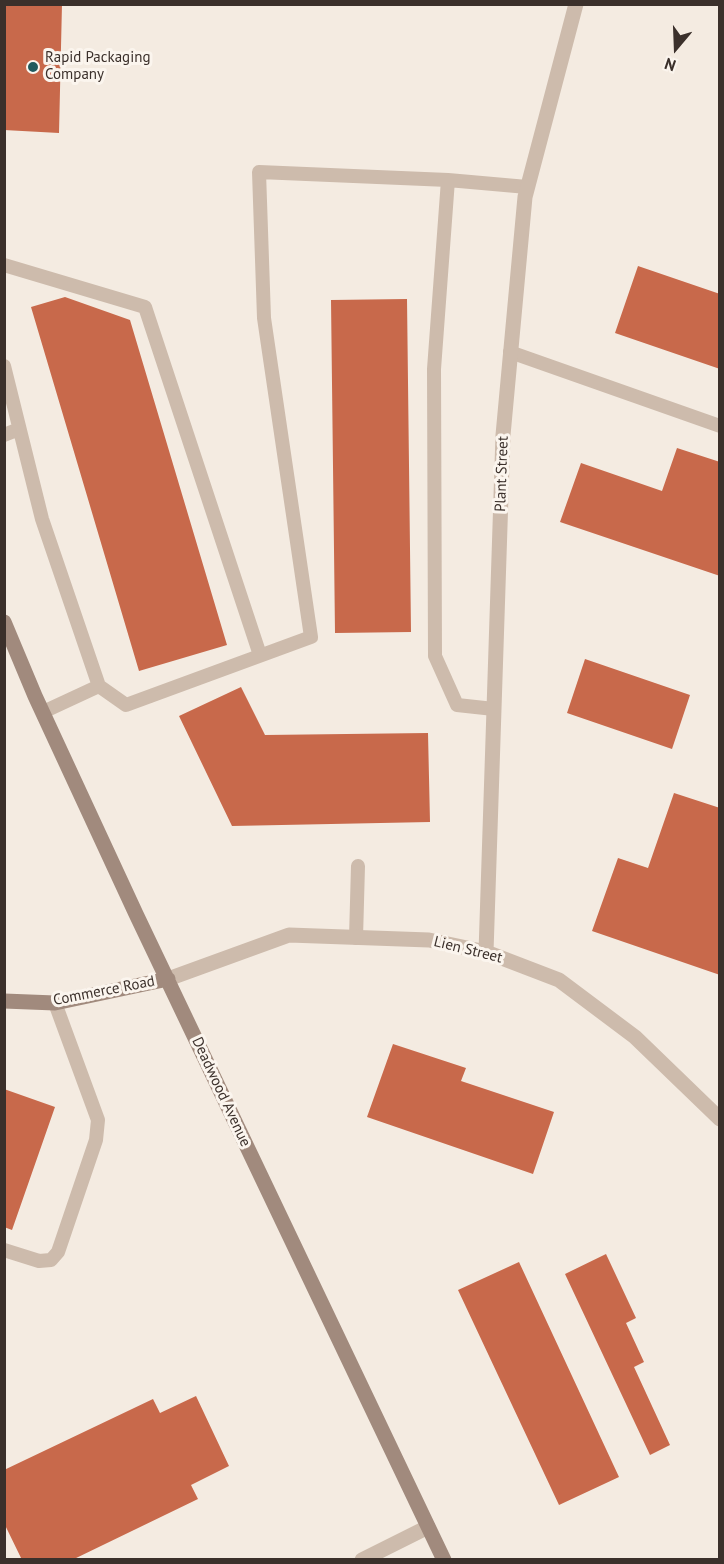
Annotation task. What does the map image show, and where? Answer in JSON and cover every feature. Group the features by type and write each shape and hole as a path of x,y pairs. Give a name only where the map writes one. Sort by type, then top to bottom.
{"main road":[{"name":"Deadwood Avenue","path":"4,622 43,712 168,979 444,1560"},
{"name":"Commerce Road","path":"4,1001 55,1003 168,979"}],"street":[{"name":"Plant Street","path":"486,952 502,435 527,187 576,4"},
{"name":"Lien Street","path":"168,979 289,935 429,940 486,952 559,980 635,1036 720,1119"},
{"path":"362,1560 428,1527"}],"lane":[{"path":"4,366 42,519 99,686 126,705 311,637 264,318 259,172 448,180 527,187"},
{"path":"448,180 434,369 435,656 457,705 494,709"},
{"path":"4,265 145,307 260,655"},
{"path":"510,352 720,426"},
{"path":"4,435 19,429"},
{"path":"43,712 99,686"},
{"path":"357,938 358,867"},
{"path":"4,1250 39,1261 51,1260 58,1252 96,1140 98,1120 55,1003"}],"building":[{"name":"Rapid Packaging Company","path":"4,4 62,4 59,133 4,130"},
{"path":"638,266 720,294 720,369 615,333"},
{"path":"65,297 130,320 227,645 139,671 31,307"},
{"path":"407,299 411,632 335,633 331,300"},
{"path":"677,448 720,462 720,576 560,522 581,463 662,491"},
{"path":"585,659 690,695 672,749 567,713"},
{"path":"241,687 265,735 428,733 430,822 232,826 179,716"},
{"path":"674,793 720,808 720,975 592,931 618,858 648,868"},
{"path":"393,1044 466,1068 461,1081 554,1112 533,1174 367,1117"},
{"path":"4,1089 55,1107 12,1230 4,1227"},
{"path":"606,1254 636,1318 626,1323 644,1362 634,1367 670,1445 650,1455 565,1274"},
{"path":"519,1262 619,1477 559,1505 458,1290"},
{"path":"196,1396 229,1466 191,1485 198,1499 72,1560 22,1560 4,1523 4,1470 153,1399 160,1413"}],"place":[{"name":"Rapid Packaging Company","path":"33,67"}]}
